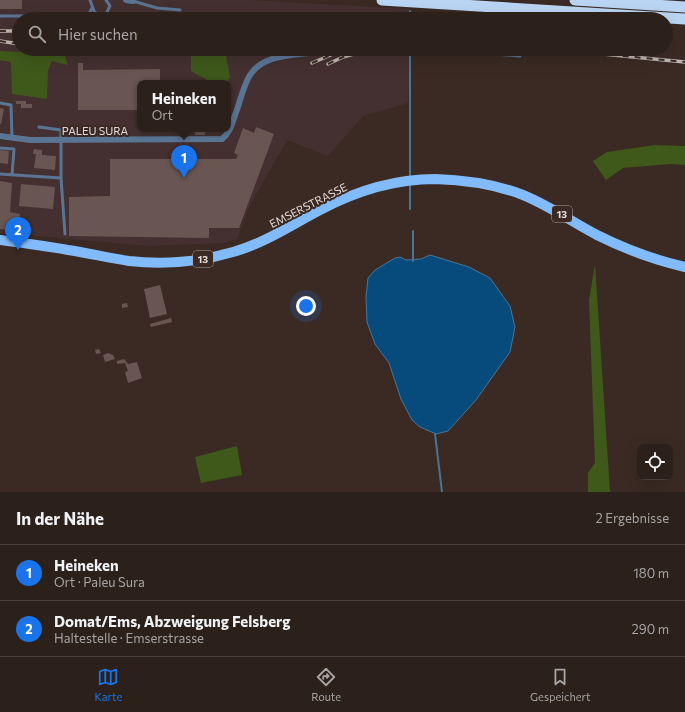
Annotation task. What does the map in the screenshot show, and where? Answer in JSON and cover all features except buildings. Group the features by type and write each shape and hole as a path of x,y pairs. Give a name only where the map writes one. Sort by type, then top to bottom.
{"highway":[{"path":"382,0 573,12"},
{"path":"575,0 685,7"},
{"path":"673,18 685,19"}],"main road":[{"name":"EMSERSTRASSE","path":"0,240 69,250 128,261 161,263 198,260 250,247 284,231 335,202 360,192 392,184 434,179 476,182 523,195 550,207 596,234 629,250 685,267"}],"street":[{"path":"126,0 133,1"},
{"name":"PALEU SURA","path":"231,126 248,80 254,70 263,63 287,56"},
{"name":"PALEU SURA","path":"0,136 12,138 61,140 222,139 228,132"}],"lane":[{"path":"90,0 92,8 95,12"},
{"path":"106,0 110,6 108,12"},
{"path":"133,1 157,8 180,10"},
{"path":"90,12 92,8"},
{"path":"0,16 12,16"},
{"path":"0,102 11,104 12,138"},
{"path":"39,127 61,130 61,178 65,234"},
{"path":"0,148 14,149 12,175"},
{"path":"0,174 61,178"}],"shaded area":[{"path":"0,0 251,0 411,9 411,12 12,12 12,56 410,56 408,103 363,116 328,156 287,140 249,207 237,239 225,243 149,246 0,233"}],"green space":[{"path":"0,51 12,52 12,56 65,56 68,65 52,61 48,70 47,99 12,94 11,62 0,60"},
{"path":"191,56 226,56 230,77 228,80 207,80 191,71"},
{"path":"655,145 685,146 685,165 671,164 623,168 606,180 593,161 607,152"},
{"path":"595,264 610,492 588,492 588,473 595,463 589,300"},
{"path":"237,446 242,475 201,483 195,457"}],"water":[{"path":"430,255 469,267 490,278 510,306 515,327 510,352 476,400 448,431 436,434 420,427 412,420 401,399 389,363 375,344 367,322 366,297 368,278 375,270 395,258 400,257 406,260 421,259"}],"waterway":[{"path":"410,56 410,178"},
{"path":"410,184 410,209"},
{"path":"413,231 413,261"},
{"path":"435,434 442,492"}],"railway":[{"path":"0,31 12,31"},
{"path":"0,41 12,43"},
{"path":"312,63 328,56"},
{"path":"328,64 347,56"},
{"path":"623,56 685,62"}],"place":[{"name":"Heineken","path":"184,178"},
{"name":"Domat/Ems, Abzweigung Felsberg","path":"18,250"}]}
